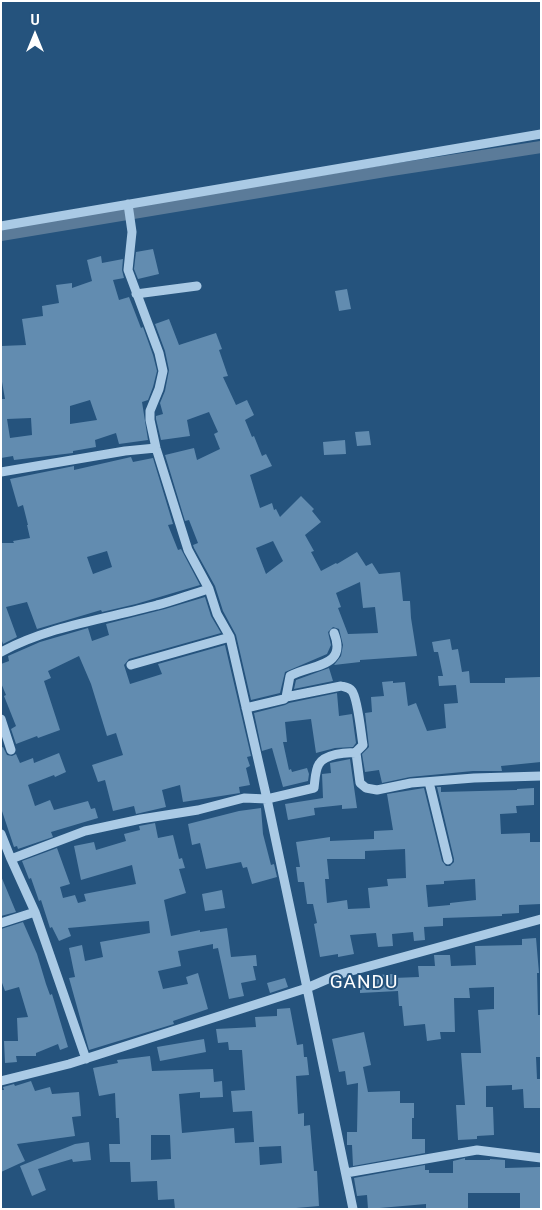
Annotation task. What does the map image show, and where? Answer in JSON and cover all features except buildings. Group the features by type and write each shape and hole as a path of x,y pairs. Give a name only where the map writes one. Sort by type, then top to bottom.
{"street":[{"path":"1,226 128,206 541,134"},
{"path":"128,206 132,228 128,270 159,353 163,371 159,389 150,411 156,448 188,550 208,589 217,614 230,637 267,799 353,1209"},
{"path":"136,294 196,286"},
{"path":"1,472 125,451 156,448"},
{"path":"1,652 39,635 158,605 208,589"},
{"path":"286,697 290,676 332,660 337,652 337,640 334,633"},
{"path":"131,665 230,637"},
{"path":"11,859 85,831 141,819 198,810 244,798 267,799 314,788 319,764 339,754 355,753 363,745 356,702 352,691 347,687 341,686 286,697 246,708"},
{"path":"1,719 11,750"},
{"path":"355,753 357,754 360,782 370,790 411,783 541,776"},
{"path":"430,782 448,860"},
{"path":"1,834 35,912 86,1059"},
{"path":"1,923 35,912"},
{"path":"1,1082 86,1059 307,988 337,975 541,919"},
{"path":"346,1173 477,1150 541,1158"}],"waterway":[{"path":"1,235 541,147"}],"district":[{"name":"GANDU","path":"364,983"}]}
